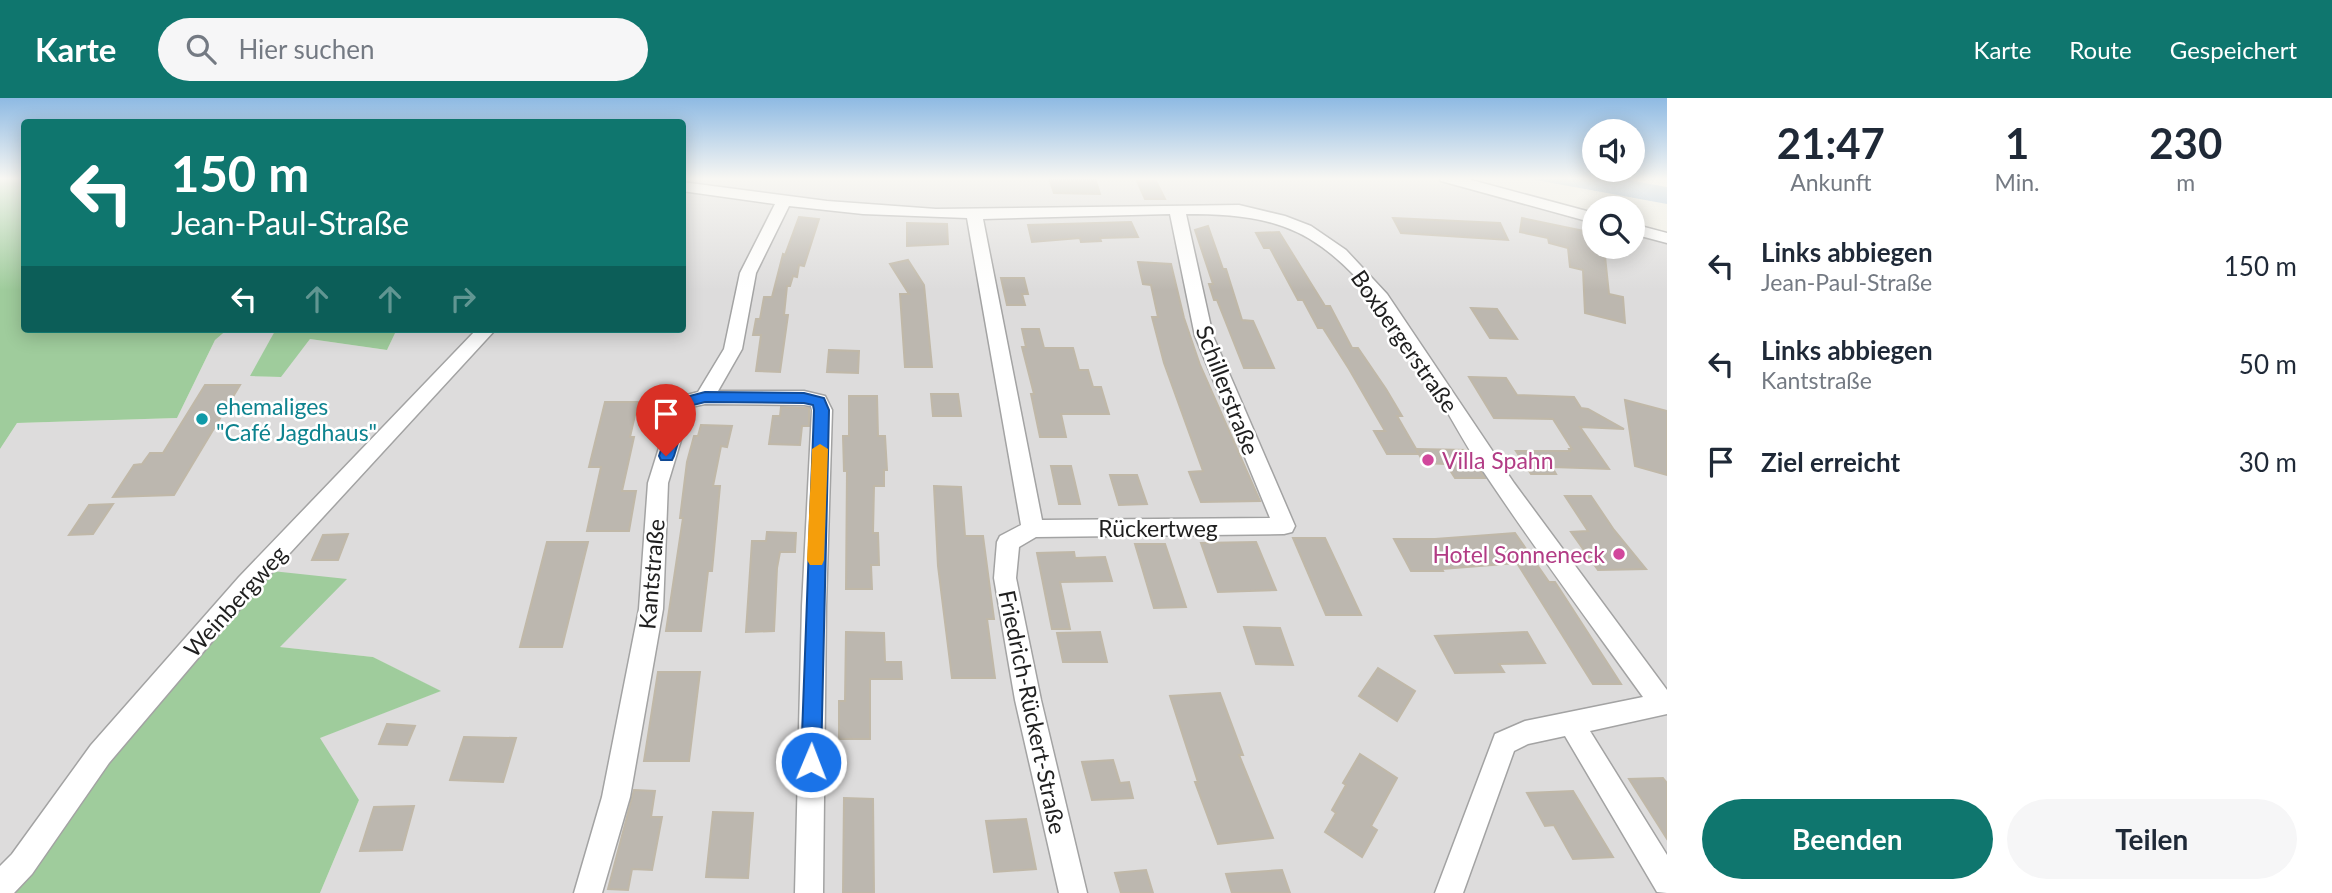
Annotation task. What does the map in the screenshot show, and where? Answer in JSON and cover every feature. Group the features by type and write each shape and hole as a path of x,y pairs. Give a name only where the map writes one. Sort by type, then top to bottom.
{"street":[{"name":"Kantstraße","path":"588,893 616,797 651,609 658,483 683,403 705,397 733,349 748,273 777,215"},
{"path":"974,215 1032,529"},
{"name":"Schillerstraße","path":"1178,215 1203,336 1284,526"},
{"name":"Boxbergerstraße","path":"1265,215 1275,217 1325,241 1354,267 1381,298 1486,458 1665,703"},
{"path":"1645,232 1667,238"},
{"name":"Weinbergweg","path":"0,887 22,864 100,754 247,584 483,333"},
{"path":"705,397 804,398 818,401 822,410 814,606 808,893"},
{"name":"Rückertweg","path":"1032,529 1284,526"},
{"name":"Friedrich-Rückert-Straße","path":"1032,529 1008,542 1004,578 1028,700 1073,893"},
{"path":"1449,893 1504,743 1525,733 1665,703"},
{"path":"1570,722 1667,882"}],"shaded area":[{"path":"686,215 1572,215 1582,218 1582,259 1645,259 1645,235 1667,241 1667,893 320,893 359,800 319,738 440,691 373,657 279,647 0,869 0,449 17,423 177,418 215,340 223,333 274,333 251,376 280,377 310,339 387,350 395,333 686,333"}],"green space":[{"path":"0,215 21,215 21,333 223,333 215,340 177,418 17,423 0,449"},
{"path":"274,333 395,333 387,350 310,339 281,377 250,376"},
{"path":"272,571 347,579 280,647 373,657 441,691 320,738 359,800 320,893 0,893 0,869"}],"building":[{"path":"799,217 819,219 804,266 799,265 797,277 793,276 790,286 787,286 784,315 788,315 780,372 756,371 761,335 753,335 756,319 760,319 764,297 772,297 783,254 785,255"},
{"path":"1393,218 1500,223 1508,240 1401,233"},
{"path":"1522,218 1582,230 1582,259 1605,259 1609,294 1623,297 1625,323 1585,313 1583,270 1570,267 1568,248 1549,243 1548,238 1520,232"},
{"path":"1131,222 1138,237 1100,238 1101,241 1081,242 1080,238 1032,242 1028,225"},
{"path":"907,223 947,224 948,244 907,246"},
{"path":"1208,226 1223,269 1226,269 1242,320 1253,321 1274,368 1244,368 1217,300 1214,300 1209,284 1213,284 1195,230"},
{"path":"1279,232 1325,306 1330,306 1352,348 1358,348 1386,389 1402,416 1397,416 1419,454 1387,454 1374,431 1385,431 1349,369 1323,328 1318,328 1303,300 1298,300 1270,248 1264,248 1256,233"},
{"path":"908,260 924,285 932,367 905,367 900,294 909,294 890,264"},
{"path":"1138,262 1171,264 1184,318 1200,365 1260,501 1201,502 1189,472 1203,471 1164,363 1152,317 1158,317 1151,285 1143,284"},
{"path":"1001,278 1024,278 1028,294 1022,294 1025,305 1007,305"},
{"path":"1471,308 1497,309 1517,339 1490,338"},
{"path":"1022,329 1039,329 1044,348 1073,348 1079,370 1088,370 1093,387 1101,387 1109,414 1061,414 1066,437 1040,437 1031,394 1034,394 1022,347 1026,347"},
{"path":"829,350 859,351 858,373 827,372"},
{"path":"1469,377 1506,378 1517,395 1574,397 1581,408 1588,409 1624,429 1580,427 1609,469 1552,467 1556,474 1531,474 1516,451 1572,449 1553,419 1494,418"},
{"name":"ehemaliges \"Café Jagdhaus\"","path":"205,385 240,385 174,495 113,497 134,465 142,464 150,453 163,453"},
{"path":"931,394 958,394 961,416 933,416"},
{"path":"849,396 877,396 878,436 885,436 887,470 884,470 884,486 874,486 873,533 878,533 879,565 871,565 872,589 846,589 847,471 844,471 843,436 849,436"},
{"path":"1625,400 1667,411 1667,475 1635,466"},
{"path":"605,402 638,402 630,437 634,437 622,491 636,491 629,531 587,531 601,467 589,467"},
{"path":"781,407 809,408 809,426 802,426 800,445 769,444 773,416 780,416"},
{"path":"701,425 732,426 727,447 721,446 713,486 720,486 712,571 708,571 701,631 666,631 683,518 680,518 687,462 694,436 698,436"},
{"path":"1416,449 1467,450 1485,478 1455,478 1446,464 1424,463"},
{"path":"1051,466 1071,466 1080,504 1059,504"},
{"path":"1110,475 1137,475 1147,504 1119,505"},
{"path":"934,486 961,487 965,536 983,536 994,619 987,619 995,678 952,678 938,566"},
{"path":"1565,496 1591,496 1646,569 1598,570 1571,532 1588,531"},
{"path":"113,504 93,534 69,535 89,505"},
{"path":"767,532 796,533 795,552 780,552 774,631 746,632 752,541 766,541"},
{"path":"1515,533 1549,582 1555,582 1621,684 1593,684 1517,563 1442,569 1443,571 1411,571 1394,539"},
{"path":"348,534 338,560 312,560 323,535"},
{"path":"1293,538 1325,538 1361,615 1326,615"},
{"path":"547,542 588,542 562,647 520,647"},
{"path":"1256,542 1276,590 1218,592 1201,543"},
{"path":"1135,544 1165,544 1186,607 1154,608"},
{"path":"1074,552 1075,558 1105,557 1112,581 1060,582 1070,629 1052,629 1037,553"},
{"path":"1244,627 1280,628 1293,665 1256,664"},
{"path":"846,632 884,633 885,662 901,662 902,679 870,679 870,739 839,739 839,701 845,701"},
{"path":"1100,632 1107,662 1063,662 1057,633"},
{"path":"1527,632 1545,663 1499,664 1504,672 1455,673 1435,636"},
{"path":"1378,668 1415,691 1397,721 1359,696"},
{"path":"658,672 700,672 689,761 644,761"},
{"path":"1220,693 1243,755 1239,755 1273,838 1218,844 1195,782 1198,782 1170,696"},
{"path":"387,724 415,726 407,745 379,744"},
{"path":"464,737 516,738 503,782 450,780"},
{"path":"1360,754 1397,778 1371,826 1377,830 1362,857 1325,832 1336,813 1332,810 1346,785 1343,783"},
{"path":"1113,760 1120,783 1129,782 1133,798 1092,800 1082,762"},
{"path":"1663,778 1667,783 1667,839 1629,779"},
{"path":"634,790 655,791 651,817 662,817 652,870 632,869 628,890 608,889"},
{"path":"1573,791 1613,857 1573,859 1554,825 1545,826 1527,793"},
{"path":"844,798 873,799 874,893 843,893"},
{"path":"414,806 402,850 360,851 374,807"},
{"path":"713,812 753,813 748,878 706,877"},
{"path":"1026,819 1036,869 994,872 986,821"},
{"path":"1146,870 1153,893 1121,893 1115,873"},
{"path":"1282,870 1290,893 1232,893 1226,874"}],"slow traffic":[{"path":"816,560 820,449"}],"place":[{"name":"ehemaliges \"Café Jagdhaus\"","path":"202,419"},
{"name":"Villa Spahn","path":"1428,460"},
{"name":"Hotel Sonneneck","path":"1619,554"}],"route":[{"path":"666,456 683,403 705,397 804,398 818,401 822,410 811,762"}]}
